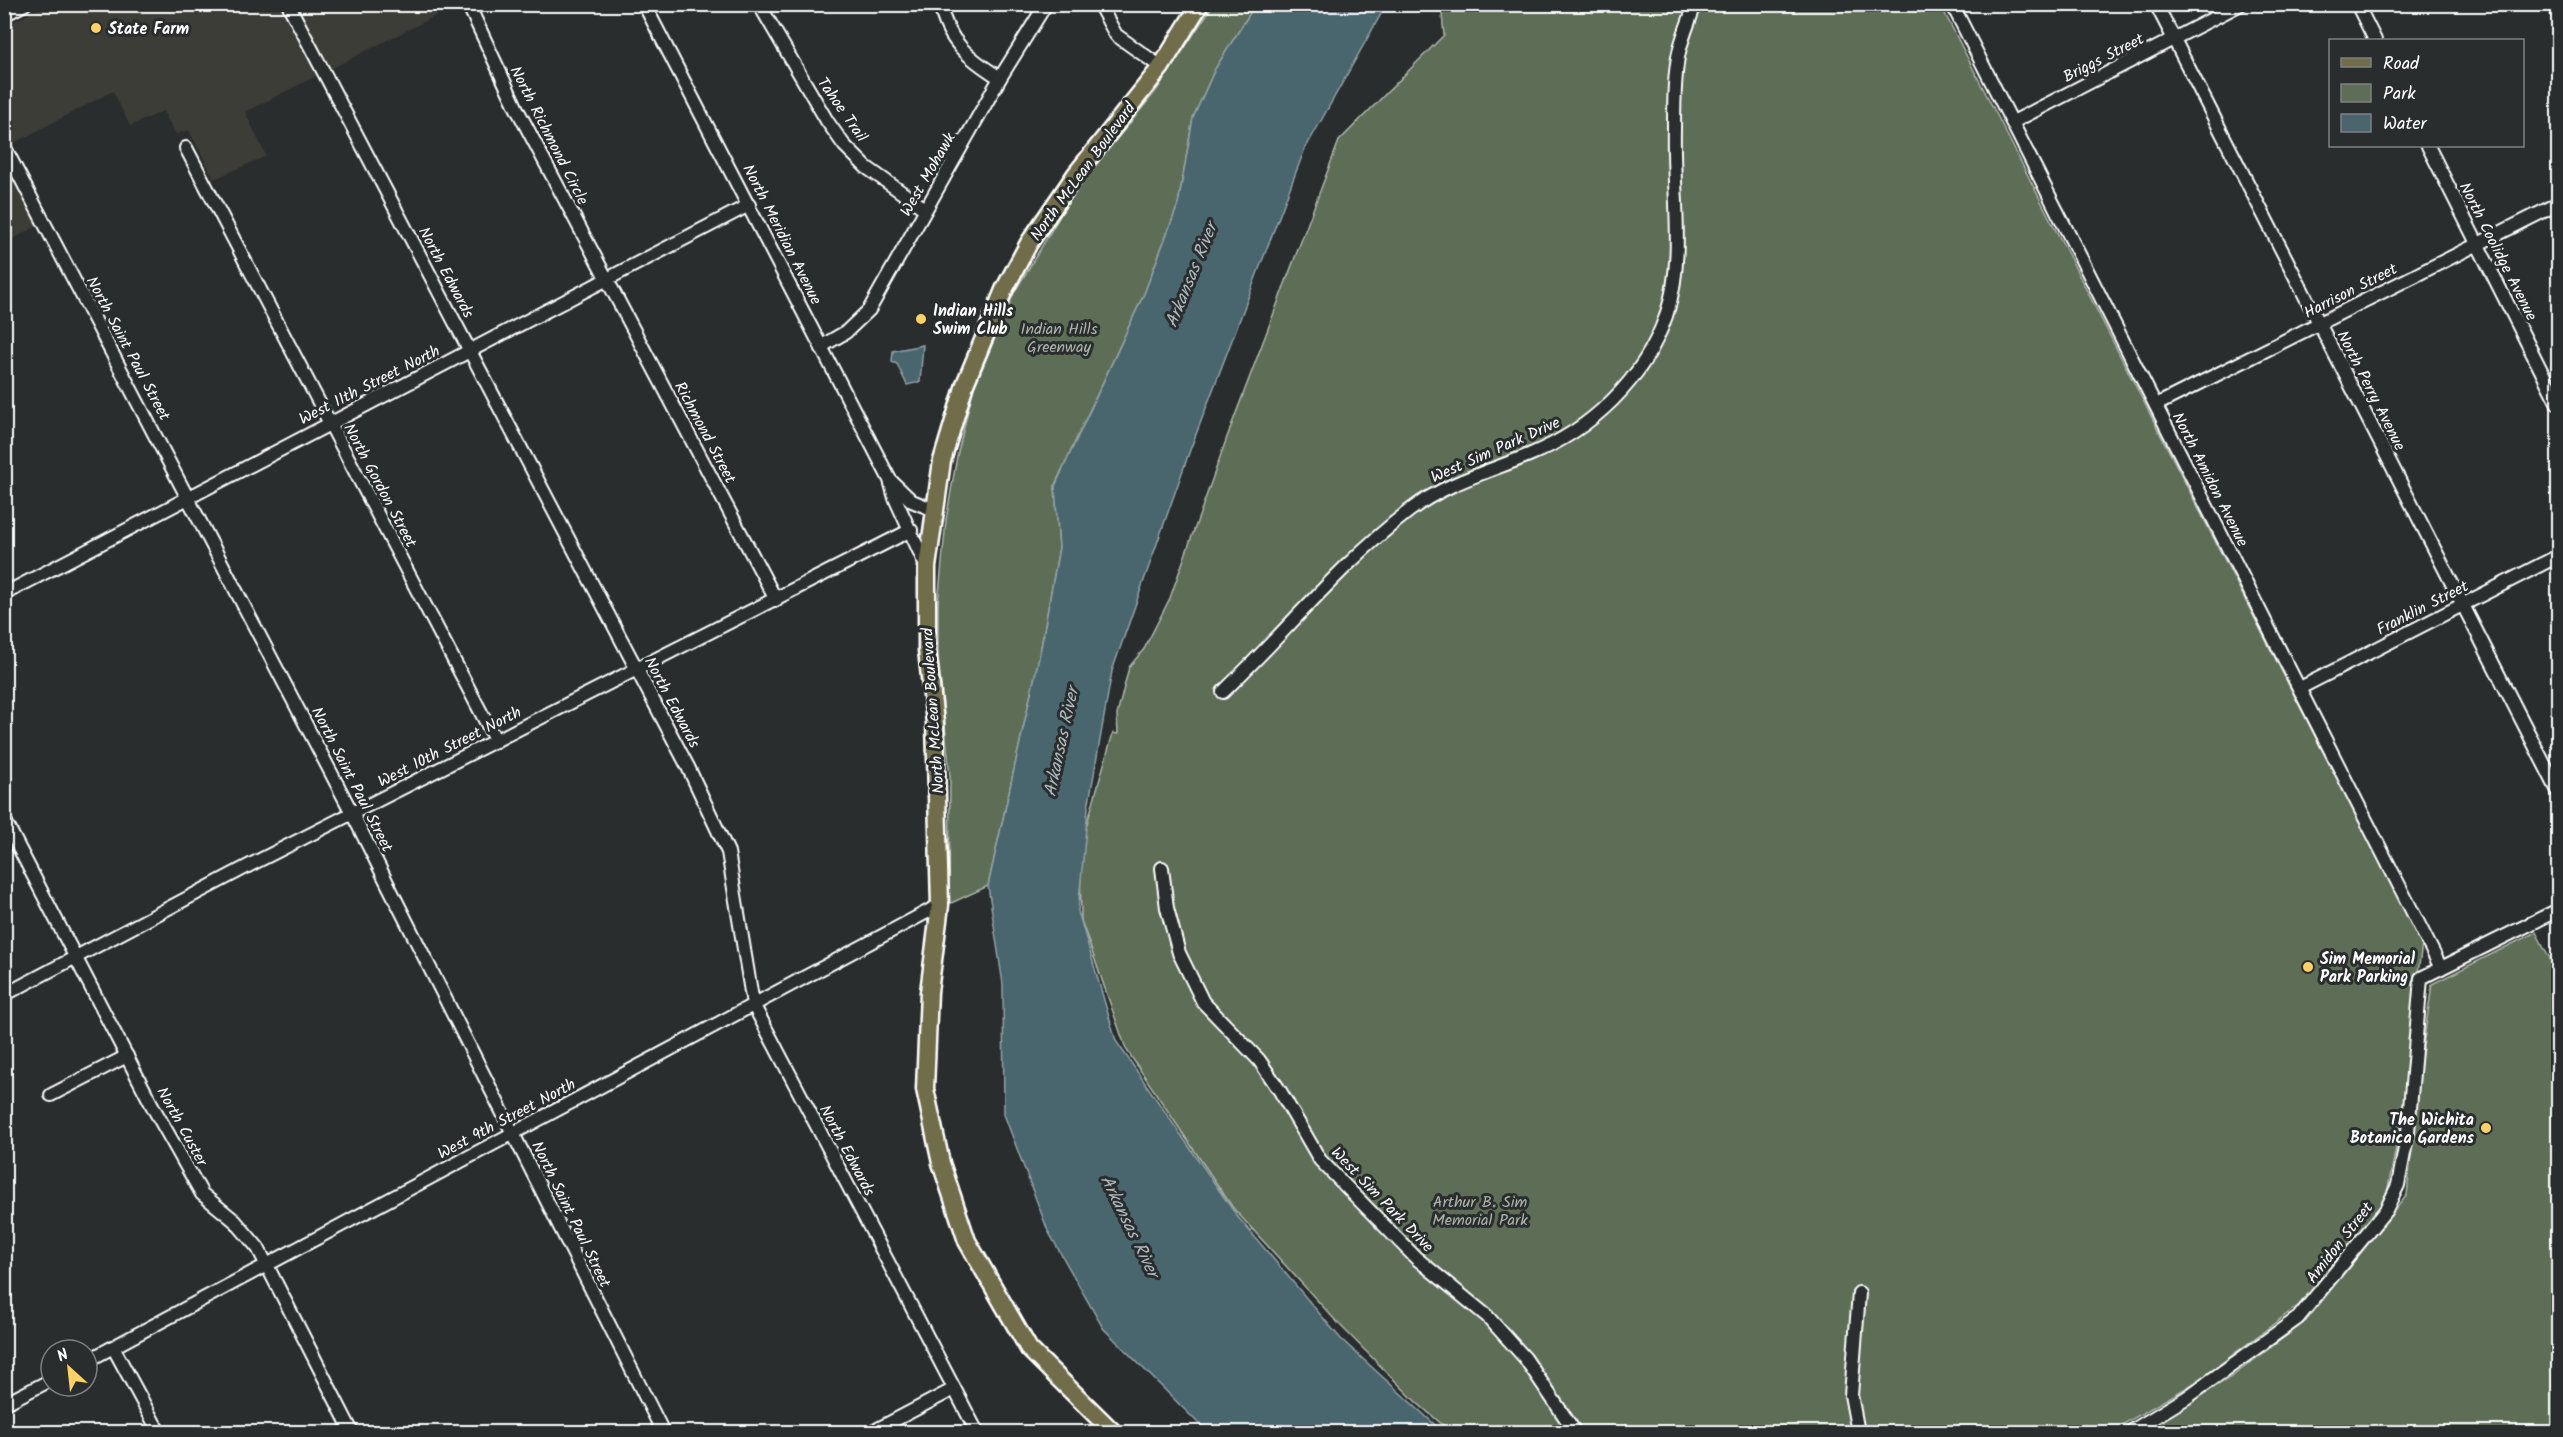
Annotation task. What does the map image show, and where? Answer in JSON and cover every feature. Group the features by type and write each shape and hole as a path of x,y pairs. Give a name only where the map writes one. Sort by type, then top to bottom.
{"main road":[{"name":"North McLean Boulevard","path":"1113,1432 1029,1349 967,1241 941,1163 925,1089 929,992 940,905 935,723 927,650 927,567 942,461 965,384 1004,290 1029,243 1076,174 1161,67 1200,4"}],"street":[{"path":"4,15 25,4"},
{"name":"North Edwards","path":"288,4 375,174 471,350 637,670 728,852 753,1004 977,1432"},
{"name":"North Richmond Circle","path":"468,4 517,109 607,279"},
{"name":"North Meridian Avenue","path":"644,4 890,480 895,498 927,567"},
{"name":"Tahoe Trail","path":"759,4 827,121 844,145 866,167 925,209"},
{"path":"940,4 948,31 958,46 967,56 1000,78"},
{"name":"West Mohawk","path":"822,346 846,332 869,310 1000,78 1046,4"},
{"path":"1099,4 1116,34 1161,67"},
{"name":"West Sim Park Drive","path":"1223,692 1348,562 1411,509 1461,480 1528,455 1567,436 1611,401 1630,381 1659,334 1670,296 1677,200 1674,130 1680,49 1695,4"},
{"name":"North Amidon Avenue","path":"1952,4 2441,968"},
{"name":"North Perry Avenue","path":"2156,4 2559,791"},
{"name":"Briggs Street","path":"2013,122 2241,4"},
{"path":"2357,4 2374,39"},
{"path":"2554,4 2559,14"},
{"name":"North Saint Paul Street","path":"4,146 352,813 663,1432"},
{"name":"North Coolidge Avenue","path":"2428,147 2559,404"},
{"name":"North Gordon Street","path":"186,148 496,741"},
{"name":"Harrison Street","path":"2156,405 2559,204"},
{"name":"West 11th Street North","path":"4,594 749,205"},
{"name":"Richmond Street","path":"607,279 776,600"},
{"name":"North Meridian Avenue","path":"890,480 912,501 934,510"},
{"name":"West 10th Street North","path":"4,995 352,813 911,530"},
{"name":"Franklin Street","path":"2300,688 2559,556"},
{"name":"North Custer","path":"4,819 127,1056 202,1194 235,1221 258,1248 352,1432"},
{"name":"West Sim Park Drive","path":"1162,868 1167,908 1179,953 1203,1002 1259,1060 1320,1160 1416,1258 1492,1322 1525,1358 1575,1432"},
{"name":"West 9th Street North","path":"99,1355 940,905"},
{"path":"2441,968 2559,910"},
{"name":"Amidon Street","path":"2130,1432 2186,1398 2298,1318 2386,1210 2398,1185 2409,1132 2421,978 2441,968"},
{"path":"51,1095 127,1056"},
{"path":"1858,1432 1851,1395 1859,1293"},
{"path":"113,1347 159,1432"},
{"path":"4,1404 39,1386"},
{"path":"872,1432 954,1389"}],"shaded area":[{"path":"451,4 453,7 245,112 266,156 214,179 189,130 176,134 163,111 130,126 113,91 12,144 5,130 5,26 46,5"},
{"path":"4,165 37,226 5,243 4,243"}],"green space":[{"name":"Arthur B. Sim Memorial Park","path":"1488,4 1940,4 2422,945 2408,1040 2416,1047 2386,1198 2340,1261 2299,1305 2198,1381 2110,1432 1451,1432 1416,1402 1336,1321 1233,1208 1126,1049 1081,920 1080,848 1113,733 1118,734 1117,715 1129,667 1144,649 1170,598 1230,429 1339,141 1444,35 1441,5 1466,5 1477,10"},
{"name":"Indian Hills Greenway","path":"1213,5 1255,5 1215,69 1193,118 1178,205 1144,294 1055,485 1059,548 1040,653 988,886 949,904 950,776 938,655 938,604 946,520 957,456 973,390 1014,293 1076,189 1156,91"},
{"name":"The Wichita Botanica Gardens","path":"2536,932 2558,974 2558,1432 2144,1432 2234,1375 2306,1321 2407,1195 2421,1061 2432,984"}],"water":[{"name":"Arkansas River","path":"1255,5 1386,5 1304,151 1190,450 1112,671 1088,808 1078,911 1116,1041 1237,1216 1341,1339 1443,1432 1212,1432 1199,1424 1103,1328 1048,1231 1004,1114 1003,984 988,886 1040,653 1059,548 1055,486 1144,294 1178,205 1193,118 1215,69"},
{"path":"923,345 920,382 907,385 897,364 892,362 893,351"}],"place":[{"name":"State Farm","path":"96,28"},
{"name":"Indian Hills Swim Club","path":"921,319"},
{"name":"Sim Memorial Park Parking","path":"2308,967"},
{"name":"The Wichita Botanica Gardens","path":"2486,1128"}]}
